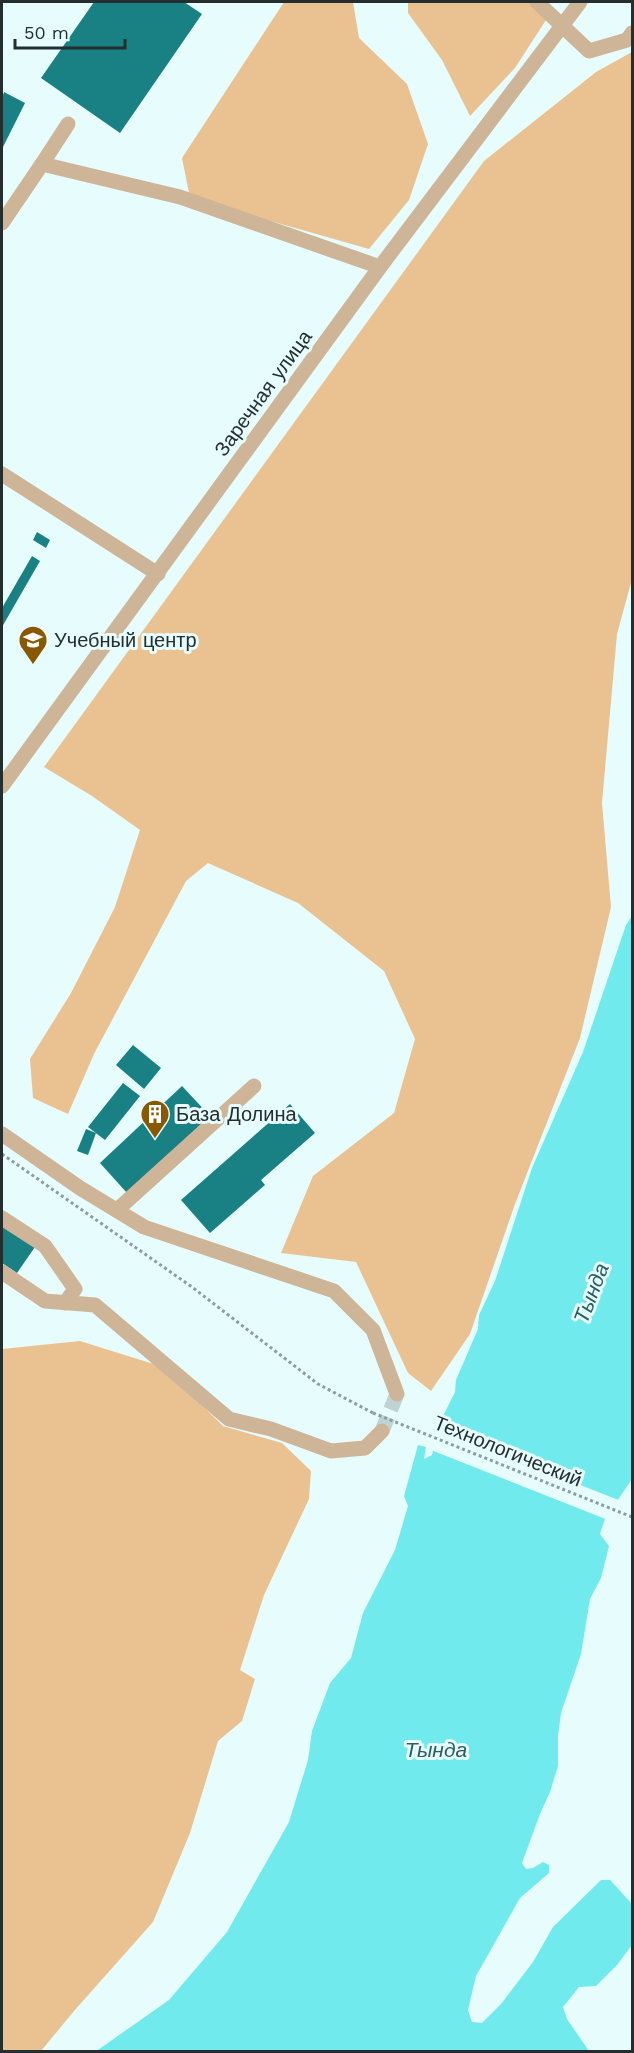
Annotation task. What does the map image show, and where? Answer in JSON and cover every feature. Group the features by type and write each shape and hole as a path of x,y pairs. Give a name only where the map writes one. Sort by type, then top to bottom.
{"street":[{"path":"537,2 590,51 627,40 633,33"},
{"name":"Заречная улица","path":"2,786 9,765 158,574 380,267 580,2"},
{"path":"2,223 68,124"},
{"path":"42,164 180,197 380,267"},
{"path":"2,474 158,574"},
{"path":"117,1210 254,1086"},
{"path":"2,1134 80,1188 144,1227 334,1291 373,1330 397,1394"},
{"path":"2,1218 45,1246 75,1288 65,1303"},
{"path":"2,1272 45,1301 95,1305 229,1419 271,1429 331,1451 365,1448 382,1431"}],"path":[{"name":"Технологический","path":"2,1154 192,1287 318,1384 373,1413 633,1517"}],"shaded area":[{"path":"284,2 353,2 359,38 407,84 428,144 409,200 369,249 190,198 182,158"},
{"path":"408,2 531,2 546,20 515,68 470,116 442,60 408,13"},
{"path":"632,52 632,579 617,634 602,803 611,907 580,1038 515,1204 470,1334 431,1391 408,1373 356,1262 281,1253 313,1176 394,1113 415,1039 384,971 298,903 208,863 186,881 94,1054 68,1114 33,1098 30,1059 71,993 115,907 140,830 92,796 44,767 484,161 596,72"},
{"path":"80,1341 163,1367 223,1426 282,1443 311,1471 309,1499 264,1595 240,1670 255,1679 242,1721 218,1741 190,1833 153,1922 41,2051 2,2051 2,1349"}],"water":[{"name":"Тында","path":"632,916 632,1479 605,1519 600,1534 609,1546 601,1578 590,1599 581,1654 561,1713 558,1766 522,1863 526,1869 543,1862 549,1865 549,1873 520,1898 476,1976 468,2010 472,2022 482,2023 501,2004 533,1962 553,1927 601,1880 610,1880 632,1904 632,1945 617,1965 596,1986 579,1987 563,2007 567,2019 589,2051 95,2052 169,2000 227,1932 289,1822 308,1760 312,1731 330,1683 351,1658 363,1613 395,1550 408,1506 404,1496 418,1445 426,1447 424,1459 432,1455 440,1422 455,1392 456,1380 478,1329 479,1315 495,1281 532,1168 583,1052 626,925"}],"pier":[{"path":"436,1428 621,1501 608,1520 431,1450"}],"building":[{"path":"94,2 184,2 202,14 120,133 41,78"},
{"path":"4,92 25,103 2,149 2,98"},
{"path":"37,532 50,540 46,548 33,540"},
{"path":"32,556 40,561 2,627 2,608"},
{"path":"133,1045 161,1068 144,1089 116,1065"},
{"path":"123,1083 140,1096 105,1140 88,1127"},
{"name":"База Долина","path":"182,1086 210,1116 127,1193 100,1163"},
{"path":"290,1104 315,1133 261,1180 265,1185 210,1233 181,1200"},
{"path":"86,1129 96,1133 88,1155 77,1151"},
{"path":"2,1221 37,1244 17,1273 2,1263"}],"tunnel":[{"path":"382,1431 397,1394"}],"place":[{"name":"Учебный центр","path":"33,666"},
{"name":"База Долина","path":"155,1140"}]}
